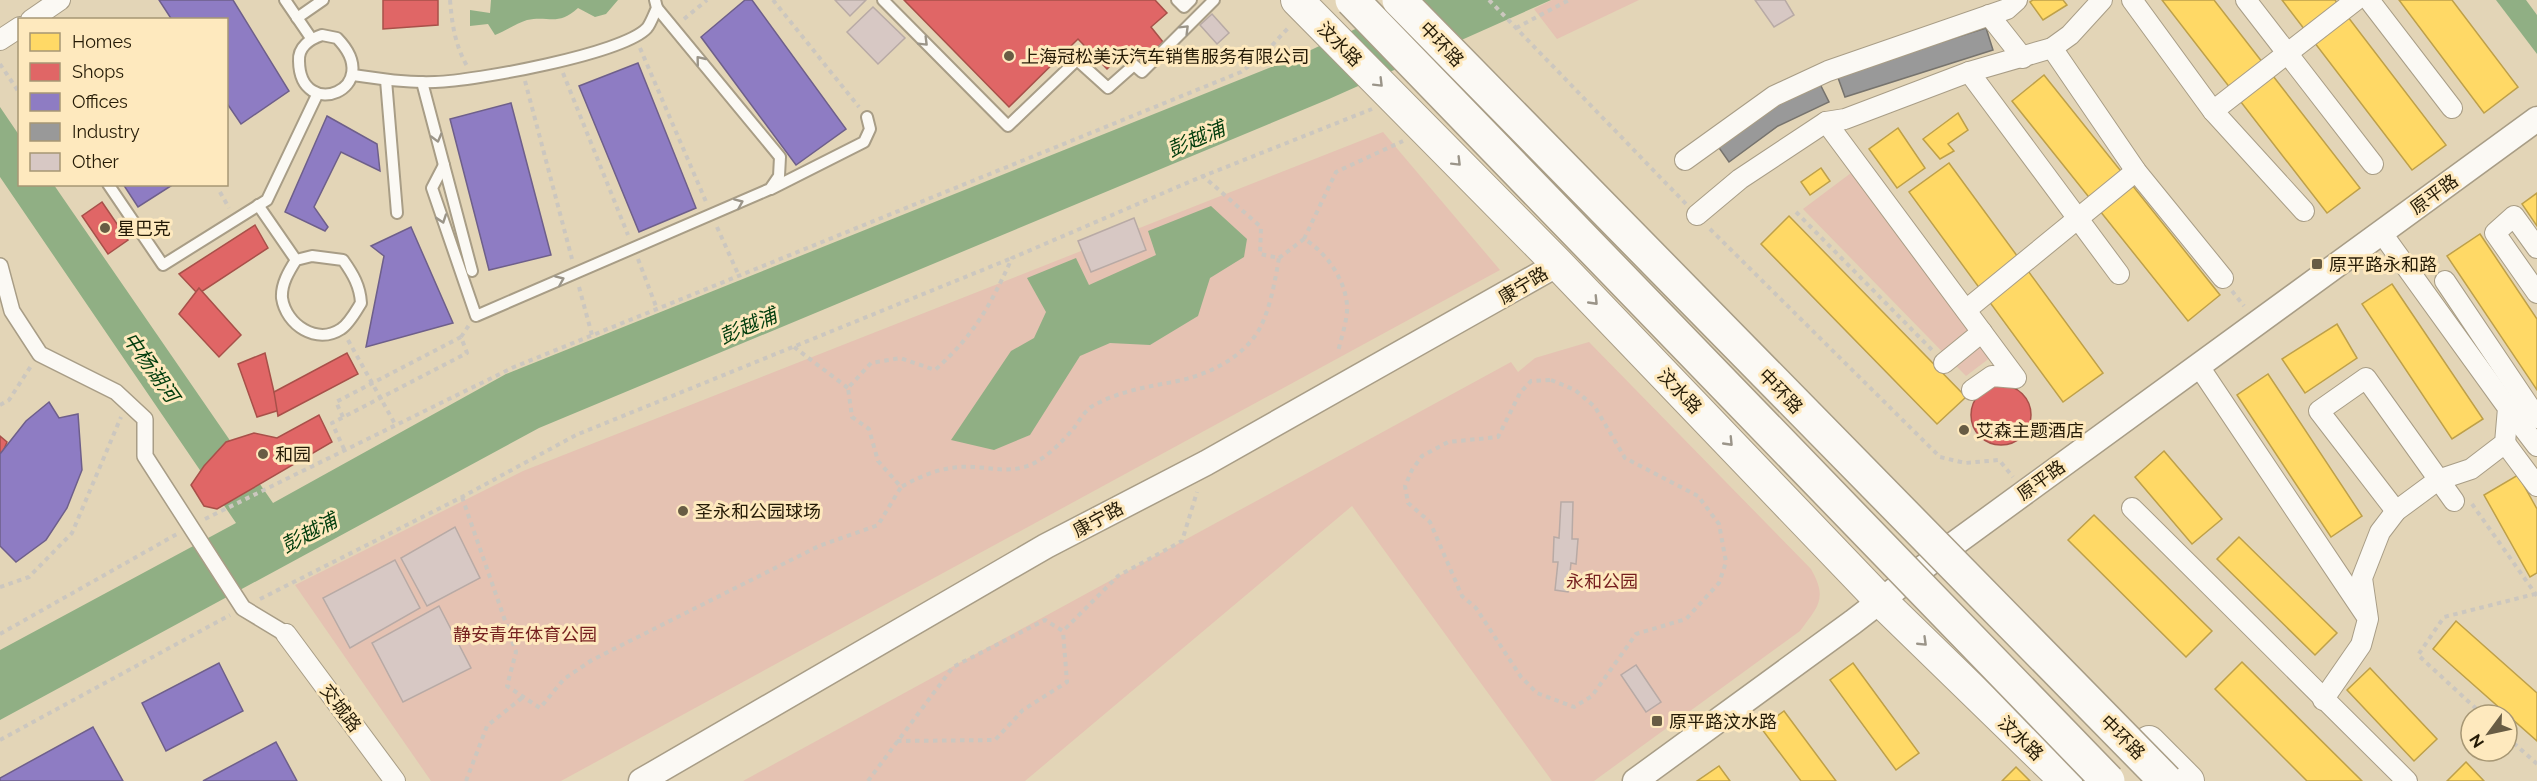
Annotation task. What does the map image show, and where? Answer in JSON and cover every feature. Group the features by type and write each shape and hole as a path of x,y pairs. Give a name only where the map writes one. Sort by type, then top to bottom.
{"highway":[{"name":"中环路","path":"1352,0 2108,781"},
{"name":"中环路","path":"1399,0 2166,781"}],"main road":[{"path":"1367,0 1471,82 1678,261 2124,781"},
{"path":"1387,0 1471,82 2149,781"},
{"path":"1422,0 1471,82 1716,339 1934,559 2188,781"},
{"name":"汶水路","path":"1305,16 1410,131 1558,264 1881,601 2066,781"},
{"path":"1678,261 1716,339"}],"street":[{"path":"34,18 60,0"},
{"path":"1685,160 1774,96 1828,71 2007,9 2017,0"},
{"path":"1697,215 1740,179 1826,122 1845,119 1969,72 2052,48 2070,35 2102,0"},
{"path":"2132,0 2213,111 2304,211"},
{"path":"2246,0 2373,164"},
{"path":"2213,111 2356,0"},
{"path":"2369,0 2452,108"},
{"path":"1989,15 2023,58"},
{"path":"0,40 18,28"},
{"path":"2052,48 2136,171 2223,278"},
{"path":"1969,72 2075,218 2119,274"},
{"name":"原平路","path":"1635,781 1881,601 2025,491 2537,119"},
{"path":"1826,122 2016,378 1992,376 1972,390"},
{"path":"1966,310 2075,218 2136,171"},
{"path":"2537,248 2514,216 2495,233 2537,293"},
{"path":"2381,232 2537,446"},
{"name":"康宁路","path":"641,781 1046,546 1206,463 1558,264"},
{"path":"0,266 12,311 40,354 116,392 145,419 145,456 243,608 286,634"},
{"path":"2445,281 2537,418"},
{"path":"1944,363 1982,332"},
{"path":"2198,365 2368,619"},
{"path":"2396,511 2319,411 2366,378 2445,478 2454,501"},
{"path":"2508,408 2505,443 2537,486"},
{"path":"2323,700 2367,649 2368,619 2362,578 2380,532 2396,511 2445,478 2471,469 2505,443"},
{"path":"2132,508 2407,781"},
{"name":"交城路","path":"286,634 395,781"}],"lane":[{"path":"285,0 311,38"},
{"path":"297,18 323,0"},
{"path":"883,0 1008,126 1077,60 1108,88 1134,64 1142,72 1214,0"},
{"path":"1177,0 1184,7 1191,0"},
{"path":"656,4 780,157 779,176 770,189"},
{"path":"353,75 422,82 473,77 522,69 610,49 647,28 656,4"},
{"path":"322,34 337,38 353,60 353,75 337,93 317,95 304,85 298,58 302,48 311,38 322,34"},
{"path":"386,80 397,213"},
{"path":"422,82 472,271"},
{"path":"109,186 163,265 267,200 317,95"},
{"path":"444,165 432,188 476,316 770,189 864,142 870,129 867,117"},
{"path":"258,205 296,260"},
{"path":"312,256 343,260 354,274 361,291 361,303 342,329 326,335 310,333 286,314 282,297 283,285 296,260 312,256"}],"path":[{"path":"450,0 452,25 459,52 473,77"},
{"path":"674,27 707,0"},
{"path":"773,0 867,117"},
{"path":"1489,0 1697,215 1940,457 1965,463 1999,460 2025,491"},
{"path":"1516,28 1569,0"},
{"path":"0,634 191,526 514,367 1241,72 1305,16"},
{"path":"635,35 739,276"},
{"path":"558,60 657,309"},
{"path":"0,64 18,91"},
{"path":"522,69 592,335"},
{"path":"0,740 243,608 576,435 1373,108"},
{"path":"462,496 516,652 507,686 540,708 564,678 592,660 819,546 878,525 901,487 921,476 944,469 974,467 999,471 1026,467 1052,450 1088,409 1104,400 1138,388 1177,381 1219,369 1255,336 1272,293 1279,258 1305,239 1336,172 1410,131"},
{"path":"1203,177 1261,227 1260,254 1279,258"},
{"path":"1796,212 1944,363"},
{"path":"1305,239 1317,247 1336,271 1347,305 1338,352"},
{"path":"848,388 871,363 900,358 935,370 971,333 987,310 1012,258"},
{"path":"2223,278 2256,322"},
{"path":"342,329 395,424"},
{"path":"343,417 336,402 461,337 467,353 332,423 344,449"},
{"path":"794,347 848,388 852,417 869,429 878,460 901,487"},
{"path":"0,405 9,400 40,354"},
{"path":"1551,380 1575,390 1594,407 1626,458 1698,496 1719,524 1726,562 1719,583 1686,619 1636,634 1592,696 1574,707 1536,693 1521,676 1476,608 1462,596 1430,522 1408,503 1405,486 1422,456 1448,442 1498,437 1520,393 1531,381 1551,380"},
{"path":"0,587 29,577 72,533 127,402"},
{"path":"897,741 995,740 1023,710 1067,682 1063,631 1118,576 1182,541 1206,463"},
{"path":"2445,478 2536,595 2444,617 2418,655 2470,703"},
{"path":"868,781 953,667 1045,620 1063,631"},
{"path":"466,781 487,726 523,697"},
{"path":"2519,748 2537,764"}],"green space":[{"path":"1552,0 1639,0 1557,39 1534,9"},
{"name":"静安青年体育公园","path":"1383,132 1500,270 561,781 431,781 295,585 523,471"},
{"path":"1855,170 1991,357 1966,376 1803,209"},
{"name":"永和公园","path":"1589,342 1811,569 1820,595 1816,608 1800,631 1594,781 1552,781 1352,506 1025,781 743,781 1511,362 1518,372 1535,358"}],"water":[{"path":"491,0 618,0 606,14 595,17 578,8 571,14 558,19 527,20 495,35 488,24 470,26 470,10 490,13"},
{"path":"1417,0 1551,0 1329,99 539,428 0,720 0,650 236,523 0,177 0,107 18,134 18,186 55,186 273,503 506,374 1296,57"},
{"path":"2496,0 2526,0 2537,15 2537,54"},
{"path":"1211,206 1247,239 1244,257 1210,278 1198,316 1150,345 1110,343 1080,356 1030,435 994,450 951,440 1011,351 1034,338 1046,312 1027,278 1076,258 1089,285 1156,255 1148,231"}],"building: Homes":[{"path":"2033,0 2063,0 2067,5 2043,20 2030,2"},
{"path":"2162,0 2214,0 2360,188 2327,213"},
{"path":"2282,0 2335,0 2446,145 2412,170"},
{"path":"2399,0 2452,0 2518,87 2484,113"},
{"path":"2044,75 2220,295 2188,321 2012,101"},
{"path":"1958,113 1968,130 1948,144 1954,151 1940,159 1923,139"},
{"path":"1898,128 1925,168 1897,188 1869,149"},
{"path":"1949,163 2103,373 2063,402 1909,192"},
{"path":"1821,168 1830,181 1810,195 1801,182"},
{"path":"2537,193 2537,226 2522,204"},
{"path":"1789,216 1966,397 1937,424 1761,244"},
{"path":"2480,234 2537,319 2537,390 2447,256"},
{"path":"2392,284 2483,419 2452,439 2362,304"},
{"path":"2337,324 2357,358 2305,393 2282,359"},
{"path":"2268,374 2362,516 2331,537 2237,395"},
{"path":"2164,451 2222,519 2192,544 2135,477"},
{"path":"2518,475 2537,509 2537,573 2530,577 2484,495"},
{"path":"2094,515 2212,631 2186,657 2068,540"},
{"path":"2239,537 2337,633 2315,655 2217,559"},
{"path":"2456,621 2537,693 2537,741 2519,725 2519,703 2494,703 2433,649"},
{"path":"2242,662 2362,781 2307,781 2215,689"},
{"path":"1853,663 1919,753 1896,770 1830,680"},
{"path":"2370,668 2437,739 2414,761 2347,690"},
{"path":"1784,711 1836,781 1801,781 1761,728"},
{"path":"2467,763 2484,781 2447,781"},
{"path":"1719,766 1730,781 1697,781"},
{"path":"2016,767 2030,781 2002,781"}],"building: Shops":[{"path":"383,0 438,0 438,25 383,29"},
{"name":"上海冠松美沃汽车销售服务有限公司","path":"904,0 1155,0 1167,13 1151,27 1163,42 1143,62 1128,50 1107,69 1078,39 1009,107"},
{"name":"星巴克","path":"102,202 128,240 108,254 82,216"},
{"path":"255,225 268,248 198,294 179,274"},
{"path":"199,288 241,335 219,357 179,314"},
{"path":"265,353 274,392 283,409 257,417 238,364"},
{"path":"347,353 358,374 278,416 274,392"},
{"path":"2001,385 2018,390 2026,398 2031,415 2026,432 2018,440 2001,445 1984,440 1976,432 1971,415 1976,398 1984,390"},
{"name":"和园","path":"319,415 332,442 217,509 204,506 191,485 204,466 226,442 254,433 277,438"},
{"path":"0,436 7,442 0,459"}],"building: Offices":[{"path":"159,0 233,0 289,91 241,124 228,105 228,18 171,18"},
{"path":"745,0 752,0 846,129 796,165 701,37"},
{"path":"638,63 696,208 639,232 579,86"},
{"path":"511,103 551,255 489,270 450,119"},
{"path":"327,116 377,144 380,171 341,152 314,207 328,227 325,231 285,212"},
{"path":"124,186 171,186 138,207"},
{"path":"411,227 453,323 366,347 384,256 371,246"},
{"path":"49,402 59,418 78,414 82,470 67,508 46,540 16,562 0,546 0,454 26,421"},
{"path":"219,663 243,711 166,751 142,703"},
{"path":"93,727 123,781 0,781 0,778"},
{"path":"276,742 297,781 203,781"}],"building: Industry":[{"path":"1986,28 1993,50 1845,97 1837,75"},
{"path":"1818,80 1829,102 1778,126 1729,162 1717,145 1766,107"}],"building: Other":[{"path":"835,0 866,0 850,16"},
{"path":"1755,0 1785,0 1794,15 1774,27"},
{"path":"873,7 905,38 878,64 847,32"},
{"path":"1212,14 1229,33 1217,44 1200,25"},
{"path":"1134,218 1146,250 1091,272 1078,241"},
{"path":"1561,502 1573,502 1572,539 1578,539 1576,564 1571,563 1568,592 1555,590 1558,562 1553,562 1554,537 1559,538"},
{"path":"455,527 480,578 427,606 401,558"},
{"path":"395,560 420,608 350,648 323,598"},
{"path":"439,606 471,668 403,702 372,643"},
{"path":"1636,665 1661,702 1646,712 1621,675"}],"place":[{"name":"上海冠松美沃汽车销售服务有限公司","path":"1009,56"},
{"name":"星巴克","path":"105,228"},
{"name":"原平路永和路","path":"2317,264"},
{"name":"艾森主题酒店","path":"1964,430"},
{"name":"和园","path":"263,454"},
{"name":"圣永和公园球场","path":"683,511"},
{"name":"原平路汶水路","path":"1657,721"}],"water label":[{"name":"彭越浦","path":"1196,139"},
{"name":"彭越浦","path":"748,326"},
{"name":"中杨湖河","path":"151,367"},
{"name":"彭越浦","path":"309,533"}]}
